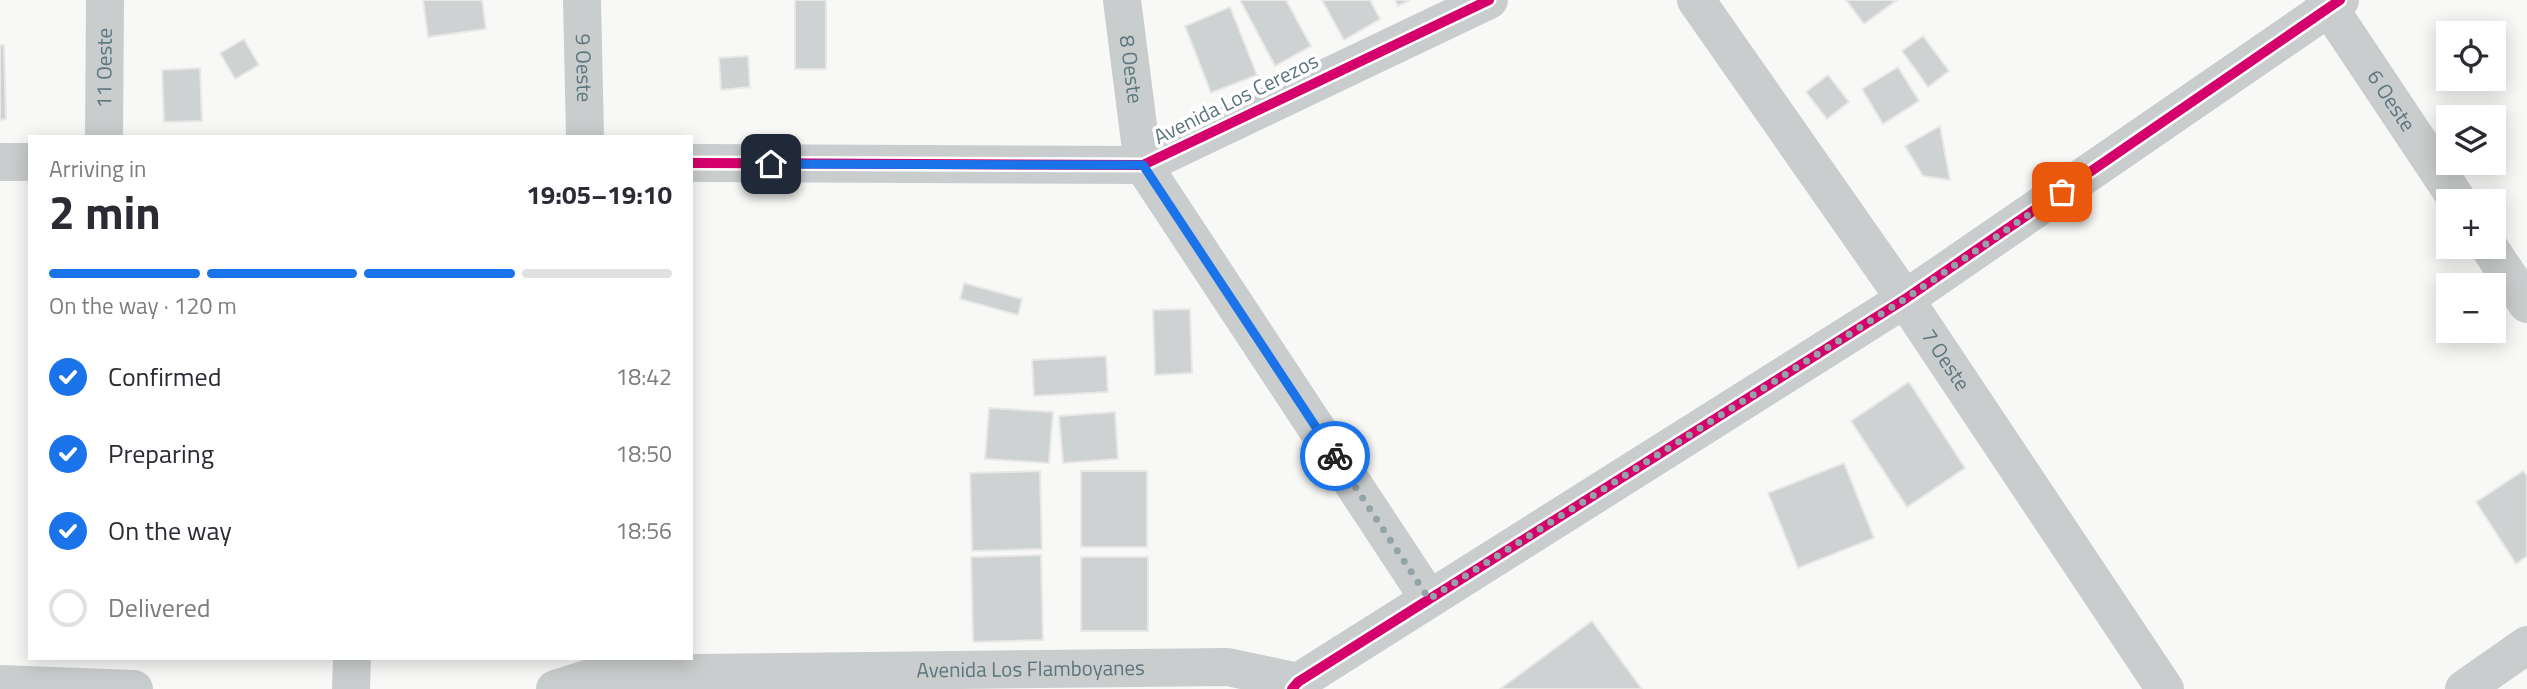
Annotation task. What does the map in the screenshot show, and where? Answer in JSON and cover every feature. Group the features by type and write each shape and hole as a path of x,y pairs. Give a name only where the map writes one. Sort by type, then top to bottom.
{"street":[{"name":"11 Oeste","path":"104,135 105,0"},
{"name":"9 Oeste","path":"582,0 585,135"},
{"name":"8 Oeste","path":"1122,0 1143,165 1429,599"},
{"name":"Avenida Los Cerezos","path":"693,163 1143,165 1489,0"},
{"name":"7 Oeste","path":"1696,0 1905,299 2165,689"},
{"name":"Avenida Los Flamboyanes","path":"555,689 601,674 1228,667 1295,685 1905,299 2331,3"},
{"name":"6 Oeste","path":"2331,3 2450,189"},
{"path":"0,162 28,162"},
{"path":"2497,259 2527,304"},
{"path":"2464,689 2527,645"},
{"path":"351,689 352,660"},
{"path":"0,684 134,689"}],"building":[{"path":"423,0 482,0 486,29 428,37"},
{"path":"795,0 826,0 826,69 795,69"},
{"path":"1240,0 1286,0 1311,46 1275,66"},
{"path":"1322,0 1370,0 1380,19 1344,40"},
{"path":"1395,0 1410,0 1398,6"},
{"path":"1846,0 1897,0 1864,24"},
{"path":"1230,7 1257,75 1211,93 1185,26"},
{"path":"1923,36 1949,71 1928,87 1902,51"},
{"path":"244,39 259,65 235,79 220,53"},
{"path":"0,45 4,45 6,119 0,120"},
{"path":"748,56 750,87 721,90 719,58"},
{"path":"1898,67 1919,101 1883,124 1862,89"},
{"path":"200,68 202,121 164,122 162,70"},
{"path":"1828,75 1849,102 1827,119 1806,92"},
{"path":"1940,126 1950,180 1923,176 1905,146"},
{"path":"964,283 1022,299 1018,315 960,299"},
{"path":"1190,309 1192,373 1155,375 1153,310"},
{"path":"1106,356 1108,392 1034,396 1032,360"},
{"path":"1909,382 1965,468 1907,507 1851,421"},
{"path":"989,408 1053,412 1049,463 985,459"},
{"path":"1115,412 1118,459 1063,463 1059,416"},
{"path":"1844,463 1874,538 1798,568 1768,493"},
{"path":"1040,471 1042,549 972,551 970,473"},
{"path":"1081,471 1147,471 1147,547 1081,547"},
{"path":"2523,471 2527,476 2527,556 2516,564 2476,502"},
{"path":"1041,555 1043,640 973,642 971,557"},
{"path":"1081,557 1148,557 1148,631 1081,631"},
{"path":"1592,621 1642,689 1500,689"}],"cycle path":[{"path":"693,163 1143,165 1489,0"},
{"path":"1292,689 1298,682 1905,299 2340,0"}],"way so far":[{"path":"1335,456 1429,599 1905,299 2062,192"}],"route":[{"path":"771,164 1143,165 1335,456"}]}
